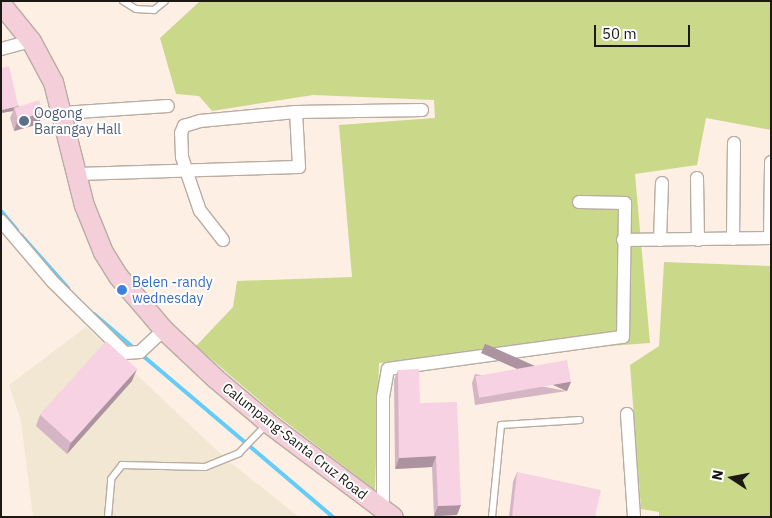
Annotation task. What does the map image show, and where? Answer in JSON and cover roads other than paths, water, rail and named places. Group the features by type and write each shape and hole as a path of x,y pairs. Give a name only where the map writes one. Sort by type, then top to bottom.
{"main road":[{"name":"Calumpang-Santa Cruz Road","path":"1,4 31,41 53,82 76,174 103,252 118,276 164,330 268,423 388,513"}],"street":[{"path":"1,49 31,41"},
{"path":"62,113 168,106"},
{"path":"223,240 200,211 187,173 182,149 184,126 200,121 296,112 422,110"},
{"path":"76,174 187,173 299,167 296,112"},
{"path":"733,239 734,143"},
{"path":"623,240 770,238 771,162"},
{"path":"697,178 698,240"},
{"path":"660,240 662,183"},
{"path":"388,513 383,397 388,369 623,336 625,203 579,202"},
{"path":"1,221 53,282 125,354 137,353 164,330"},
{"path":"627,414 634,517"}],"lane":[{"path":"123,1 136,9 154,10 165,1"},
{"path":"492,517 501,425 580,420"},
{"path":"108,517 111,479 122,465 205,467 244,449 268,423"}],"waterway":[{"path":"1,211 17,230"},
{"path":"21,235 68,288"},
{"path":"94,314 135,349"},
{"path":"142,355 333,517"}],"place":[{"name":"Oogong Barangay Hall","path":"24,121"},
{"name":"Belen -randy wednesday","path":"122,290"}]}
